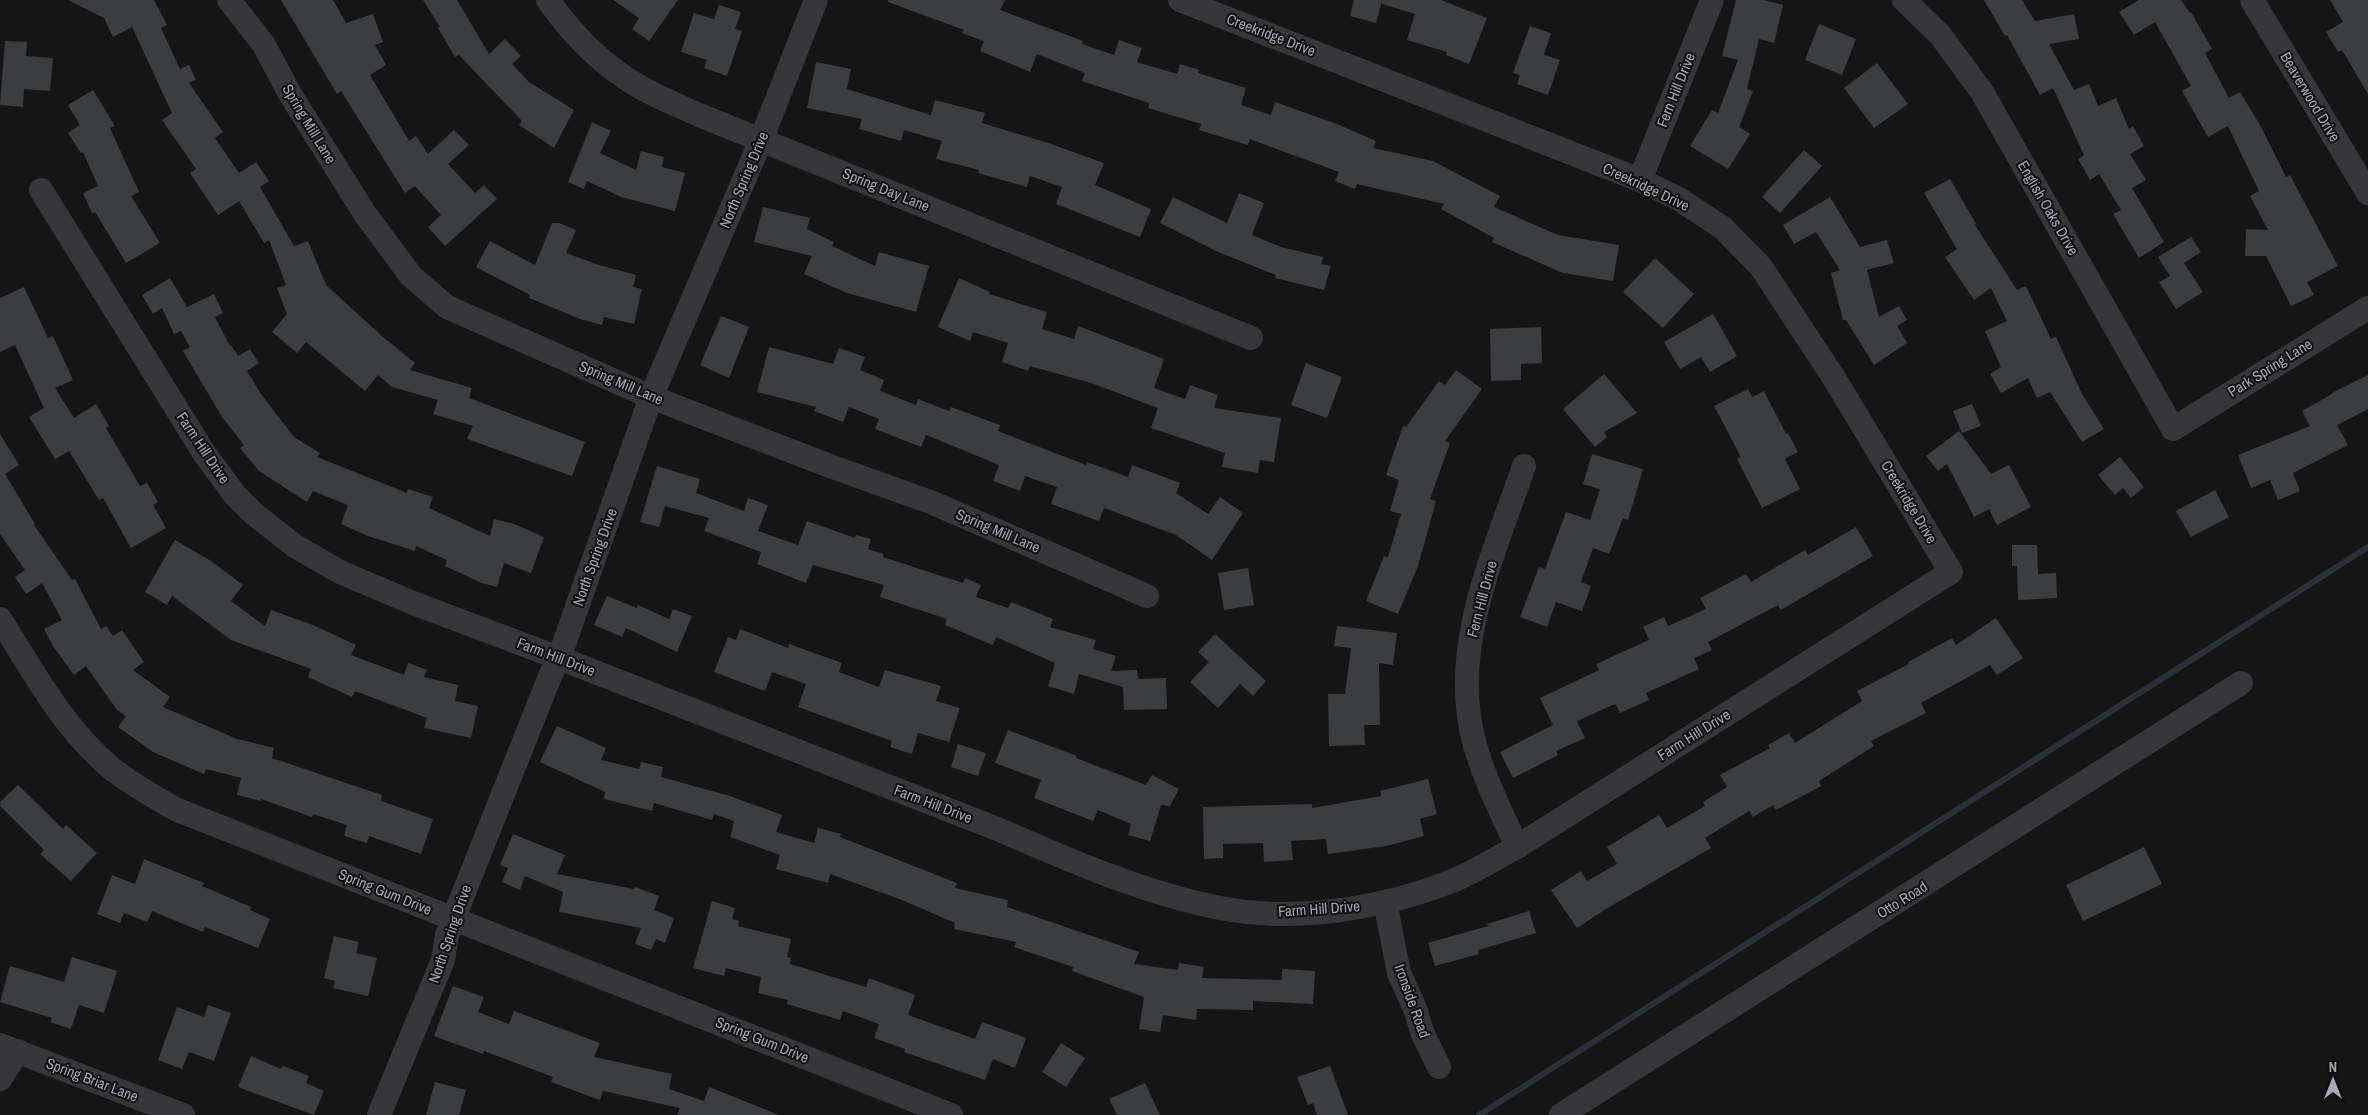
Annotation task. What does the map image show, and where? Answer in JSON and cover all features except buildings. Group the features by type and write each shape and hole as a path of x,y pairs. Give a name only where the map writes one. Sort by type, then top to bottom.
{"street":[{"name":"Spring Mill Lane","path":"229,0 264,45 290,94 365,214 411,276 447,307 651,397 830,466 933,503 1147,596"},
{"name":"Spring Day Lane","path":"548,0 569,28 601,59 639,87 699,115 1252,338"},
{"name":"North Spring Drive","path":"379,1115 442,960 446,935 550,676 559,658 651,397 761,140 816,0"},
{"name":"Creekridge Drive","path":"1180,0 1640,180 1679,199 1723,228 1761,267 1834,378 1952,572"},
{"name":"Fern Hill Drive","path":"1640,180 1712,0"},
{"name":"English Oaks Drive","path":"1904,0 1941,36 1982,92 2173,429"},
{"name":"Beaverwood Drive","path":"2252,0 2368,193"},
{"name":"Farm Hill Drive","path":"41,190 204,453 236,495 254,514 295,546 340,572 413,603 1000,830 1062,857 1174,897 1222,908 1265,913 1341,910 1415,894 1459,878 1517,847 1952,572"},
{"name":"Park Spring Lane","path":"2173,429 2368,308"},
{"name":"Fern Hill Drive","path":"1517,847 1487,783 1474,744 1467,701 1467,661 1473,622 1524,466"},
{"name":"Spring Gum Drive","path":"0,619 56,708 73,730 110,767 130,782 175,809 951,1115"},
{"name":"Otto Road","path":"1561,1115 2241,683"},
{"name":"Ironside Road","path":"1385,902 1399,973 1416,1011 1422,1032 1440,1067"},
{"path":"0,1079 9,1048"},
{"name":"Spring Briar Lane","path":"9,1048 183,1115"}],"waterway":[{"path":"1479,1115 2368,547"}]}
